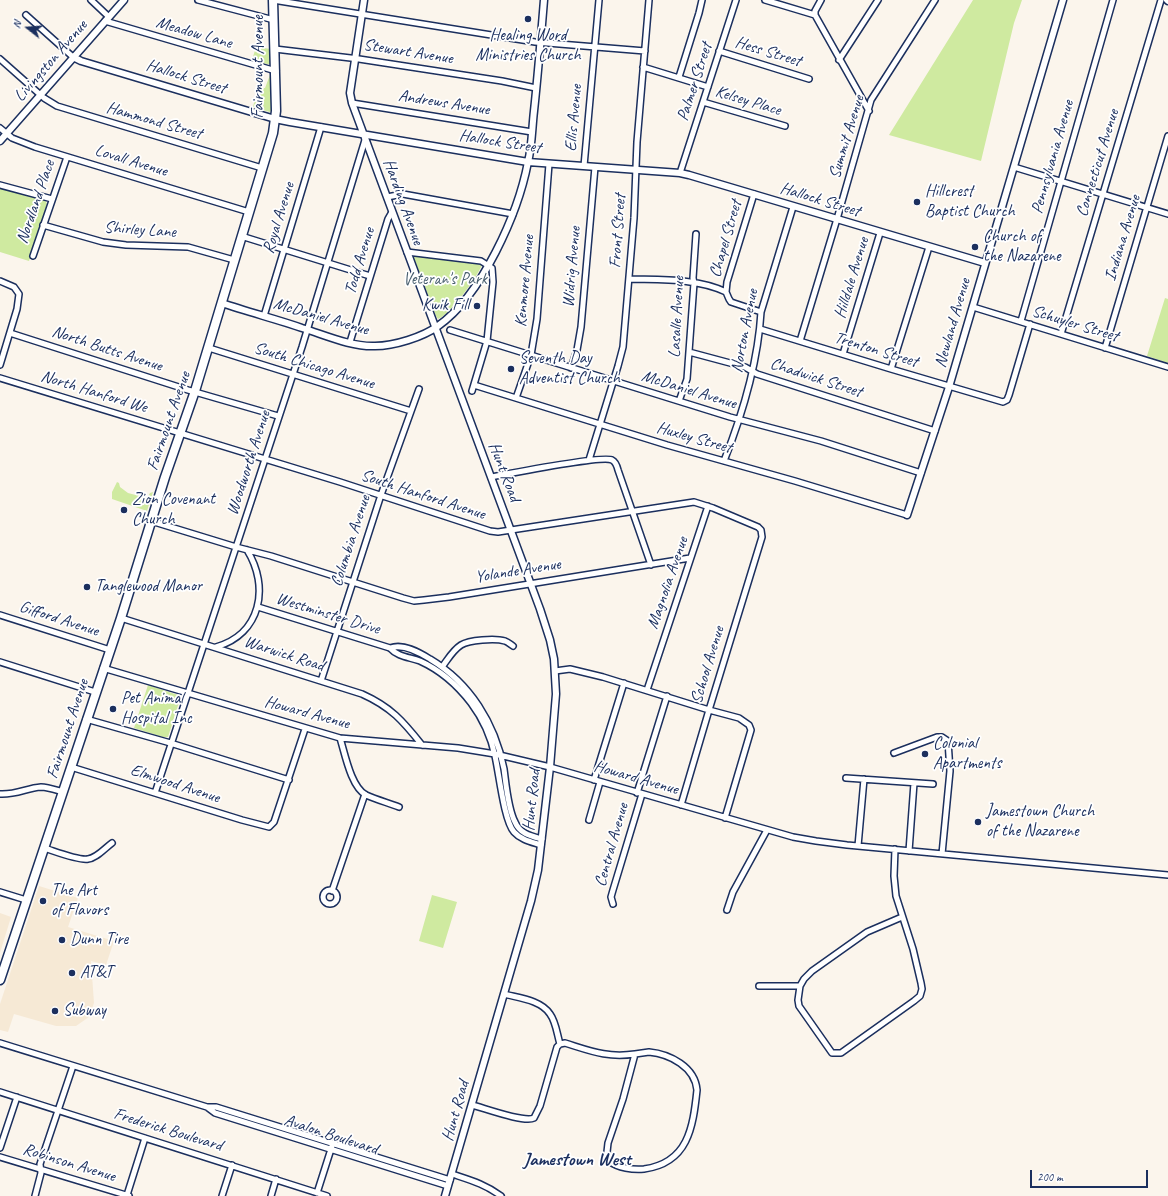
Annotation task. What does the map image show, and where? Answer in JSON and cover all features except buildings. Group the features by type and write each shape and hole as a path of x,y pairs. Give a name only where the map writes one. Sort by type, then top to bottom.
{"main road":[{"name":"Fairmount Avenue","path":"0,980 103,668 121,618 151,521 209,348 273,132 275,119 276,71 273,0"}],"street":[{"path":"91,0 107,19"},
{"name":"Livingston Avenue","path":"0,141 124,0"},
{"path":"198,0 274,20"},
{"path":"273,0 540,43 645,51"},
{"name":"Harding Avenue","path":"364,0 350,93 352,103 466,408"},
{"path":"436,328 458,308 475,285 501,240 518,200 528,162 532,132 544,0"},
{"name":"Ellis Avenue","path":"584,166 599,0"},
{"name":"Front Street","path":"589,460 623,347 649,0"},
{"path":"679,77 702,0"},
{"name":"Palmer Street","path":"680,173 736,0"},
{"path":"765,0 815,15"},
{"path":"821,0 815,11 815,15 869,111"},
{"path":"839,60 878,0"},
{"name":"Summit Avenue","path":"800,341 837,220 871,100 935,0"},
{"name":"Newland Avenue","path":"907,515 949,387 1063,0"},
{"name":"Pennsylvania Avenue","path":"1021,321 1113,0"},
{"name":"Connecticut Avenue","path":"1061,334 1161,0"},
{"name":"Hallock Street","path":"26,15 73,57 81,61 275,119 321,127 364,137 528,162 680,173 985,263"},
{"name":"Meadow Lane","path":"107,19 276,71"},
{"name":"Stewart Avenue","path":"275,48 355,58 502,80 536,88"},
{"name":"Hess Street","path":"719,51 809,79"},
{"name":"Hammond Street","path":"0,59 41,95 63,109 262,168"},
{"path":"644,67 708,87"},
{"name":"Kelsey Place","path":"703,102 785,126"},
{"name":"Andrews Avenue","path":"352,103 532,132"},
{"name":"Royal Avenue","path":"264,316 321,127"},
{"name":"Lovall Avenue","path":"0,128 15,140 249,212"},
{"name":"Indiana Avenue","path":"1105,348 1168,136"},
{"name":"Woodworth Avenue","path":"155,793 170,743 293,374 328,262 364,137"},
{"name":"Nordland Place","path":"33,256 67,157"},
{"name":"Kenmore Avenue","path":"516,398 531,355 537,319 549,164"},
{"name":"Widrig Avenue","path":"571,368 578,345 581,327 595,167"},
{"path":"1014,167 1168,214"},
{"path":"0,185 52,199"},
{"path":"387,197 403,194 513,214"},
{"name":"Chapel Street","path":"726,292 727,282 754,194"},
{"name":"Norton Avenue","path":"724,461 739,419 752,372 760,329 761,312 793,207"},
{"name":"Todd Avenue","path":"350,342 388,219 392,212"},
{"name":"Shirley Lane","path":"44,225 103,242 123,245 188,247 234,260"},
{"name":"Hilldale Avenue","path":"842,354 880,233"},
{"name":"Lasalle Avenue","path":"679,401 687,379 696,234"},
{"path":"242,236 370,276"},
{"path":"891,369 929,247"},
{"path":"407,252 471,259 481,261 488,264 492,268 494,274 487,341 472,391"},
{"path":"628,279 694,283 717,287 726,292 731,302 761,312"},
{"path":"0,281 14,287 19,294 19,302 0,366"},
{"name":"McDaniel Avenue","path":"222,303 364,345 382,346 411,338 436,328"},
{"name":"Schuyler Street","path":"973,307 1168,367"},
{"name":"Trenton Street","path":"760,329 1003,402 1009,395 1015,378 1030,324"},
{"name":"McDaniel Avenue","path":"450,330 679,401 813,439 920,473"},
{"name":"North Butts Avenue","path":"10,333 278,416"},
{"name":"South Chicago Avenue","path":"209,348 411,411"},
{"name":"Chadwick Street","path":"689,352 745,367 757,374 935,431"},
{"name":"North Hanford We","path":"0,378 180,434"},
{"name":"Huxley Street","path":"474,385 907,515"},
{"name":"Columbia Avenue","path":"321,681 381,495 419,389"},
{"name":"Hunt Road","path":"445,1196 533,892 542,842 556,708 555,671 550,640 531,583 466,408"},
{"name":"South Hanford Avenue","path":"180,434 381,495 490,531 498,532 694,502 708,506"},
{"path":"491,477 589,460 607,458 612,460 615,463 651,565"},
{"name":"School Avenue","path":"681,806 762,533 758,527 708,506"},
{"name":"Magnolia Avenue","path":"647,690 708,506"},
{"name":"Yolande Avenue","path":"151,521 414,600 449,597 690,558"},
{"path":"215,647 229,642 244,630 252,620 258,607 260,583 257,568 247,550"},
{"name":"Westminster Drive","path":"258,607 390,648 395,653 427,665 439,672 462,692 472,704 484,725 495,754 507,817 511,828 519,837 529,842 542,842"},
{"name":"Gifford Avenue","path":"0,615 110,650"},
{"name":"Warwick Road","path":"121,618 204,643 377,700 398,716 422,745"},
{"path":"442,667 462,644 482,640 503,640 513,646"},
{"name":"Westminster Drive","path":"390,648 397,645 425,656 442,667 460,682 479,704 489,723 501,756 511,811 515,823 525,834 542,842"},
{"path":"0,662 96,692"},
{"name":"Howard Avenue","path":"103,668 305,729 340,738 458,748 495,754 550,767 767,830 816,841 1168,875"},
{"path":"555,671 570,669 624,683 739,718 751,726 725,818"},
{"path":"594,780 624,683"},
{"name":"Central Avenue","path":"613,904 611,901 613,890 667,696"},
{"path":"86,719 289,780 305,729"},
{"path":"894,753 934,737 942,737 948,741 950,771 942,854"},
{"path":"340,738 351,774 359,788 365,794 399,807"},
{"name":"Elmwood Avenue","path":"71,767 266,827 271,826 274,822 289,780"},
{"path":"846,778 933,784"},
{"path":"858,846 864,779"},
{"path":"589,820 600,782"},
{"path":"909,851 914,783"},
{"path":"0,794 15,794 41,787 63,792"},
{"path":"332,891 365,794"},
{"path":"727,910 733,892 767,830"},
{"path":"44,848 81,859 88,859 97,855 112,843"},
{"path":"895,849 894,888 913,949 922,992 914,1002 855,1044 841,1053 835,1054 830,1051 799,1006 798,1000 800,986 806,976 867,932 902,916"},
{"path":"0,892 26,900"},
{"path":"759,986 800,986"},
{"path":"504,994 534,1002 546,1008 551,1015 560,1044"},
{"name":"Avalon Boulevard","path":"0,1043 208,1107 215,1113 450,1180 480,1183 501,1196"},
{"path":"472,1105 528,1120 534,1118 540,1106 557,1047 560,1044 565,1043 604,1055 620,1056 635,1054 656,1053 676,1060 690,1072 696,1084 697,1090 689,1136 681,1149 672,1159 655,1167 637,1170 622,1167 611,1162 607,1157 607,1152 635,1054"},
{"path":"35,1196 41,1169 40,1164 73,1066"},
{"name":"Frederick Boulevard","path":"0,1092 327,1196"},
{"path":"0,1148 17,1097"},
{"path":"128,1196 145,1138"},
{"path":"317,1193 332,1146"},
{"name":"Robinson Avenue","path":"0,1157 128,1196"},
{"path":"222,1196 232,1165"},
{"path":"271,1196 276,1179"}],"shaded area":[{"path":"39,886 78,898 68,927 114,941 106,965 91,961 94,1003 89,1017 76,1026 56,1026 14,1014 8,1032 0,1030 0,1004"},
{"path":"0,913 11,917 0,953"}],"green space":[{"path":"973,0 1022,0 1014,23 981,161 889,135"},
{"path":"256,47 271,49 271,64 252,60"},
{"path":"270,75 272,76 272,109 270,112 253,107 255,99 257,100 260,88 265,88"},
{"path":"0,187 45,200 47,204 29,261 0,252"},
{"name":"Veteran's Park","path":"413,255 481,263 482,265 456,303 449,311 438,319"},
{"path":"1165,298 1168,299 1168,363 1147,356"},
{"path":"117,482 119,483 120,487 128,493 147,498 150,493 153,492 147,511 112,499 112,492"},
{"path":"148,685 181,696 168,737 163,737 134,728"},
{"path":"432,895 457,902 443,948 419,941"}],"place":[{"name":"Healing Word Ministries Church","path":"528,19"},
{"name":"Hillcrest Baptist Church","path":"917,202"},
{"name":"Church of the Nazarene","path":"975,247"},
{"name":"Kwik Fill","path":"477,306"},
{"name":"Seventh Day Adventist Church","path":"511,369"},
{"name":"Zion Covenant Church","path":"124,510"},
{"name":"Tanglewood Manor","path":"87,587"},
{"name":"Pet Animal Hospital Inc","path":"113,709"},
{"name":"Colonial Apartments","path":"925,754"},
{"name":"Jamestown Church of the Nazarene","path":"978,822"},
{"name":"The Art of Flavors","path":"43,901"},
{"name":"Dunn Tire","path":"62,940"},
{"name":"AT&T","path":"72,973"},
{"name":"Subway","path":"55,1011"}],"district":[{"name":"Jamestown West","path":"577,1160"}]}
